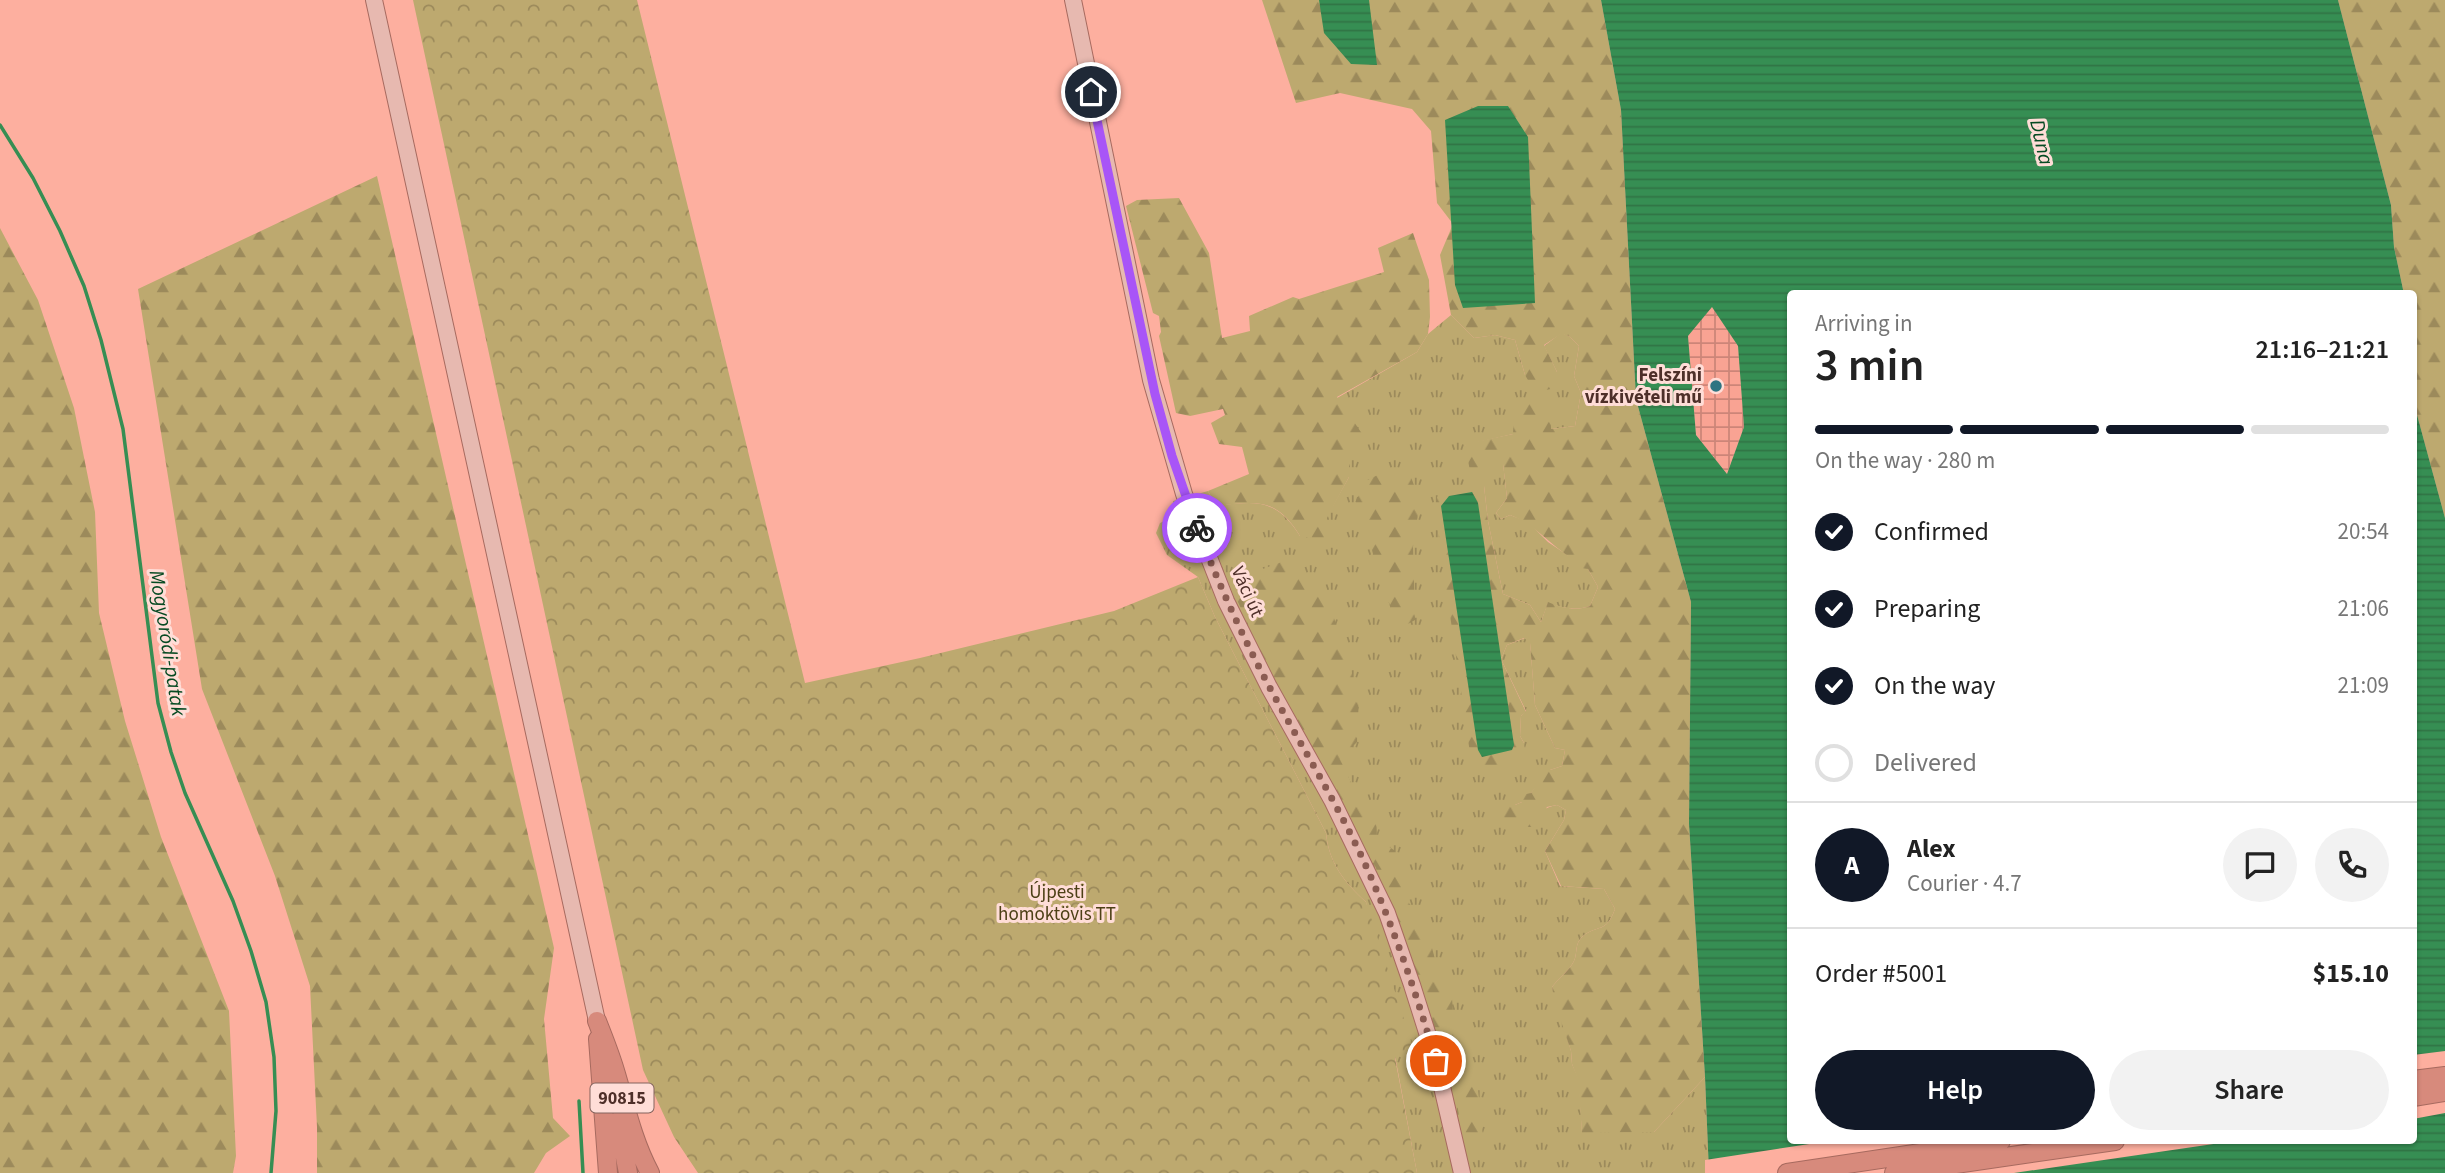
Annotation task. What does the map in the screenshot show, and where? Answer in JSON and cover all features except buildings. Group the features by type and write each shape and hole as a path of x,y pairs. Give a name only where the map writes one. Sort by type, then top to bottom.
{"highway":[{"path":"597,1021 608,1173"},
{"path":"597,1021 628,1173"},
{"name":"90815","path":"597,1021 615,1070 628,1123 638,1151 650,1173"},
{"path":"2417,1080 2445,1076"},
{"path":"2417,1096 2445,1092"},
{"path":"1787,1173 1981,1144"},
{"path":"1894,1173 2094,1144"}],"main road":[{"path":"374,0 597,1021"},
{"name":"Váci út","path":"1073,0 1152,380 1184,494 1227,601 1269,687 1358,849 1387,913 1432,1049 1462,1173"}],"shaded area":[{"name":"Felszíni vízkivételi mű","path":"1712,306 1738,346 1744,427 1727,474 1696,435 1688,336"}],"green space":[{"name":"Újpesti homoktövis TT","path":"413,0 637,0 805,683 1114,611 1198,577 1215,617 1326,833 1334,863 1344,879 1366,902 1412,1044 1395,1058 1417,1173 698,1173 674,1137 643,1070"},
{"path":"1262,0 1601,0 1621,110 1636,399 1691,602 1689,824 1705,1077 1654,1132 1582,1133 1578,1080 1552,987 1572,964 1580,939 1588,932 1605,925 1615,909 1604,889 1561,886 1545,851 1564,820 1566,810 1557,805 1547,807 1536,827 1501,827 1499,811 1507,803 1515,805 1522,802 1522,795 1531,793 1535,787 1528,783 1530,772 1540,765 1550,770 1562,766 1565,750 1555,748 1535,705 1530,643 1524,638 1507,645 1501,659 1526,712 1521,716 1520,736 1526,758 1512,770 1486,773 1471,760 1436,518 1437,497 1442,493 1453,487 1471,484 1484,486 1488,521 1503,594 1530,605 1541,622 1548,602 1569,608 1590,606 1598,587 1588,569 1568,566 1568,556 1518,519 1510,515 1501,519 1496,513 1507,498 1503,464 1492,471 1470,471 1465,444 1513,434 1514,413 1530,402 1551,407 1551,429 1575,426 1581,393 1574,376 1579,346 1569,336 1561,334 1544,345 1557,372 1556,388 1535,392 1525,375 1515,340 1495,335 1474,338 1451,315 1440,255 1453,224 1437,203 1431,131 1412,109 1340,93 1296,103"},
{"path":"2338,0 2445,0 2445,518 2417,415 2417,290 2403,290 2394,247 2391,205"},
{"path":"377,176 554,948 544,1019 553,1118 570,1136 546,1153 534,1173 317,1173 310,986 275,876 202,689 138,289"},
{"path":"1179,198 1209,253 1222,338 1250,331 1249,316 1293,297 1299,299 1384,272 1378,248 1413,233 1429,280 1428,334 1417,352 1337,397 1367,441 1349,451 1349,477 1327,518 1330,541 1300,536 1282,514 1264,504 1216,506 1208,491 1249,474 1242,447 1219,444 1211,423 1225,415 1223,409 1190,416 1176,413 1159,336 1159,316 1153,313 1126,206 1137,200"},
{"path":"0,228 38,300 74,408 95,512 99,613 125,721 161,837 229,1011 236,1156 233,1173 0,1173"},
{"path":"1451,315 1474,338 1495,335 1515,340 1525,375 1557,372 1544,346 1561,333 1569,336 1579,346 1574,376 1581,393 1575,426 1513,434 1465,445 1503,463 1507,498 1496,513 1501,519 1510,515 1528,522 1548,542 1588,569 1598,587 1590,606 1569,608 1548,603 1541,622 1530,605 1503,594 1488,521 1484,486 1471,760 1524,743 1520,736 1521,716 1526,711 1501,659 1507,645 1525,638 1530,642 1535,705 1555,748 1565,750 1562,766 1550,770 1522,802 1515,805 1501,827 1516,824 1557,805 1566,810 1564,820 1545,851 1560,886 1604,889 1615,909 1605,925 1588,932 1580,939 1572,964 1552,987 1571,1051 1572,1064 1579,1080 1582,1132 1654,1132 1705,1077 1709,1173 1417,1173 1366,902 1344,879 1334,863 1326,833 1215,617 1198,577 1167,555 1156,533 1160,523 1173,517 1173,501 1208,491 1216,506 1254,503 1274,508 1300,536 1326,518 1349,477 1349,450 1337,398 1417,352 1428,334"},
{"path":"1391,468 1409,472 1420,501 1413,547 1415,620 1408,624 1396,624 1356,501 1366,481"},
{"path":"1284,561 1305,572 1326,593 1359,696 1357,742 1340,759 1356,793 1376,811 1377,839 1394,850 1407,901 1425,921 1438,971 1452,998 1454,1025 1469,1040 1463,1068 1477,1080 1483,1137 1481,1149 1469,1151 1445,1060 1394,910 1366,845 1274,681 1233,591 1252,573"}],"water":[{"path":"1319,0 1369,0 1377,65 1351,64 1324,33"},
{"name":"Duna","path":"1601,0 2338,0 2391,205 2394,247 2403,290 1787,290 1787,1144 2417,1144 2417,415 2445,518 2445,1173 1709,1173 1689,824 1691,602 1636,399 1621,110","holes":["1712,307 1738,346 1744,427 1727,474 1696,435 1688,336"]},
{"path":"1478,106 1508,106 1528,137 1535,303 1463,308 1455,285 1445,120"},
{"path":"1472,492 1478,503 1514,745 1512,750 1482,757 1478,750 1441,506 1449,496"}],"pier":[{"path":"2445,1051 2445,1113 2417,1118 2417,1054"},
{"path":"1809,1144 2213,1144 2014,1173 1705,1173 1705,1160"}],"waterway":[{"name":"Mogyoródi-patak","path":"0,125 33,178 60,231 84,286 101,340 123,429 158,703 185,793 233,901 266,1002 274,1057 276,1111 271,1173"},
{"path":"579,1101 583,1173"}],"way so far":[{"path":"1197,528 1227,601 1269,687 1358,849 1387,913 1436,1061"}],"place":[{"name":"Felszíni vízkivételi mű","path":"1716,386"}],"route":[{"path":"1091,92 1155,394 1172,456 1197,528"}]}
